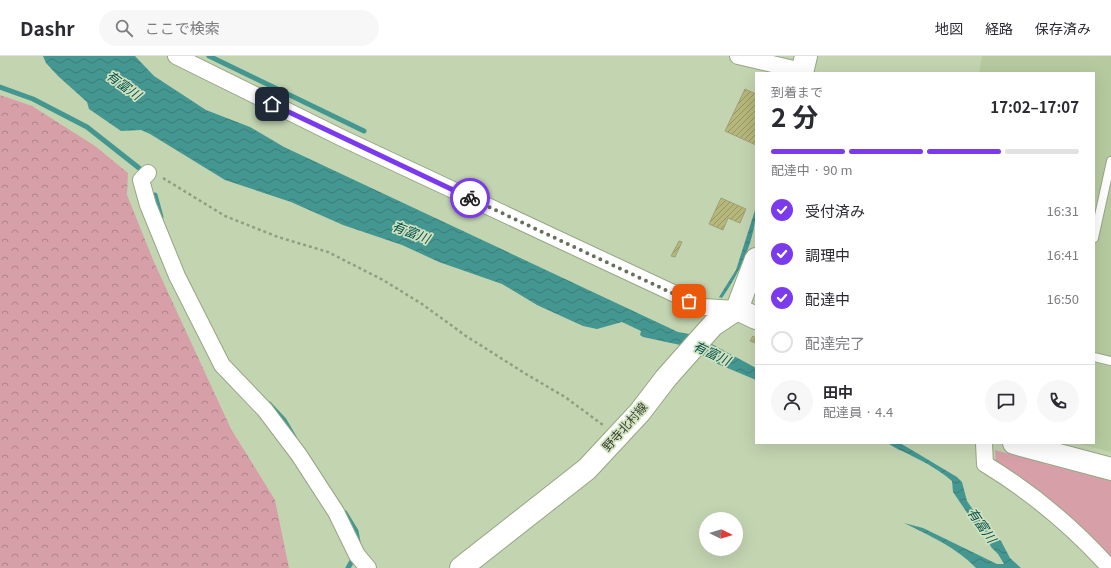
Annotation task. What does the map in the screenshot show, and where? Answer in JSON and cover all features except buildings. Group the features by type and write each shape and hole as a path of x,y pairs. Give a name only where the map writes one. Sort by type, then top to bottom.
{"street":[{"path":"176,56 342,138 703,307 747,314 755,265"},
{"path":"738,56 803,67"},
{"path":"148,173 141,180 148,205 177,276 222,365 265,410 299,455 336,512 357,555 368,568"},
{"name":"野寺北村線","path":"461,568 586,469 640,412 666,378 713,325 747,314"},
{"path":"984,444 985,464 1031,495 1067,525 1110,568"},
{"path":"1018,444 1111,469"}],"lane":[{"path":"1095,233 1111,161"},
{"path":"1095,357 1111,361"}],"path":[{"path":"148,173 155,173 225,216 278,237 328,252 382,280 422,304 466,336 519,370 565,396 618,436"}],"shaded area":[{"path":"982,56 1111,56 1111,452 1079,444 1095,444 1095,72 979,72"}],"green space":[{"path":"0,95 32,106 95,146 128,173 127,195 154,262 231,429 275,500 289,568 0,568"},
{"path":"995,450 1111,481 1111,561 996,464"}],"water":[{"name":"有富川","path":"43,56 135,56 154,76 206,110 250,127 284,147 678,332 695,335 755,367 755,380 718,364 685,346 643,337 640,335 641,331 622,322 597,329 583,326 537,305 502,284 439,262 402,245 343,225 291,202 225,180 150,134 141,130 121,131 89,109 87,102 46,63"},
{"path":"755,210 753,231 746,255 729,288 722,298 719,297 736,270"},
{"name":"有富川","path":"890,444 902,444 957,477 962,482 967,501 982,523 1001,541 1010,558 1021,568 976,568 951,548 933,537 904,523 923,528 997,564 1004,564 998,554 991,547 985,533 974,523 953,492 952,481 928,464"}],"waterway":[{"path":"209,56 364,131"},
{"path":"0,87 33,99 87,127 139,168"},
{"path":"155,195 161,217"},
{"path":"269,404 284,420 294,437"},
{"path":"345,513 356,531 358,542"},
{"path":"348,568 352,561"}],"way so far":[{"path":"470,198 689,301"}],"route":[{"path":"272,104 470,198"}]}
